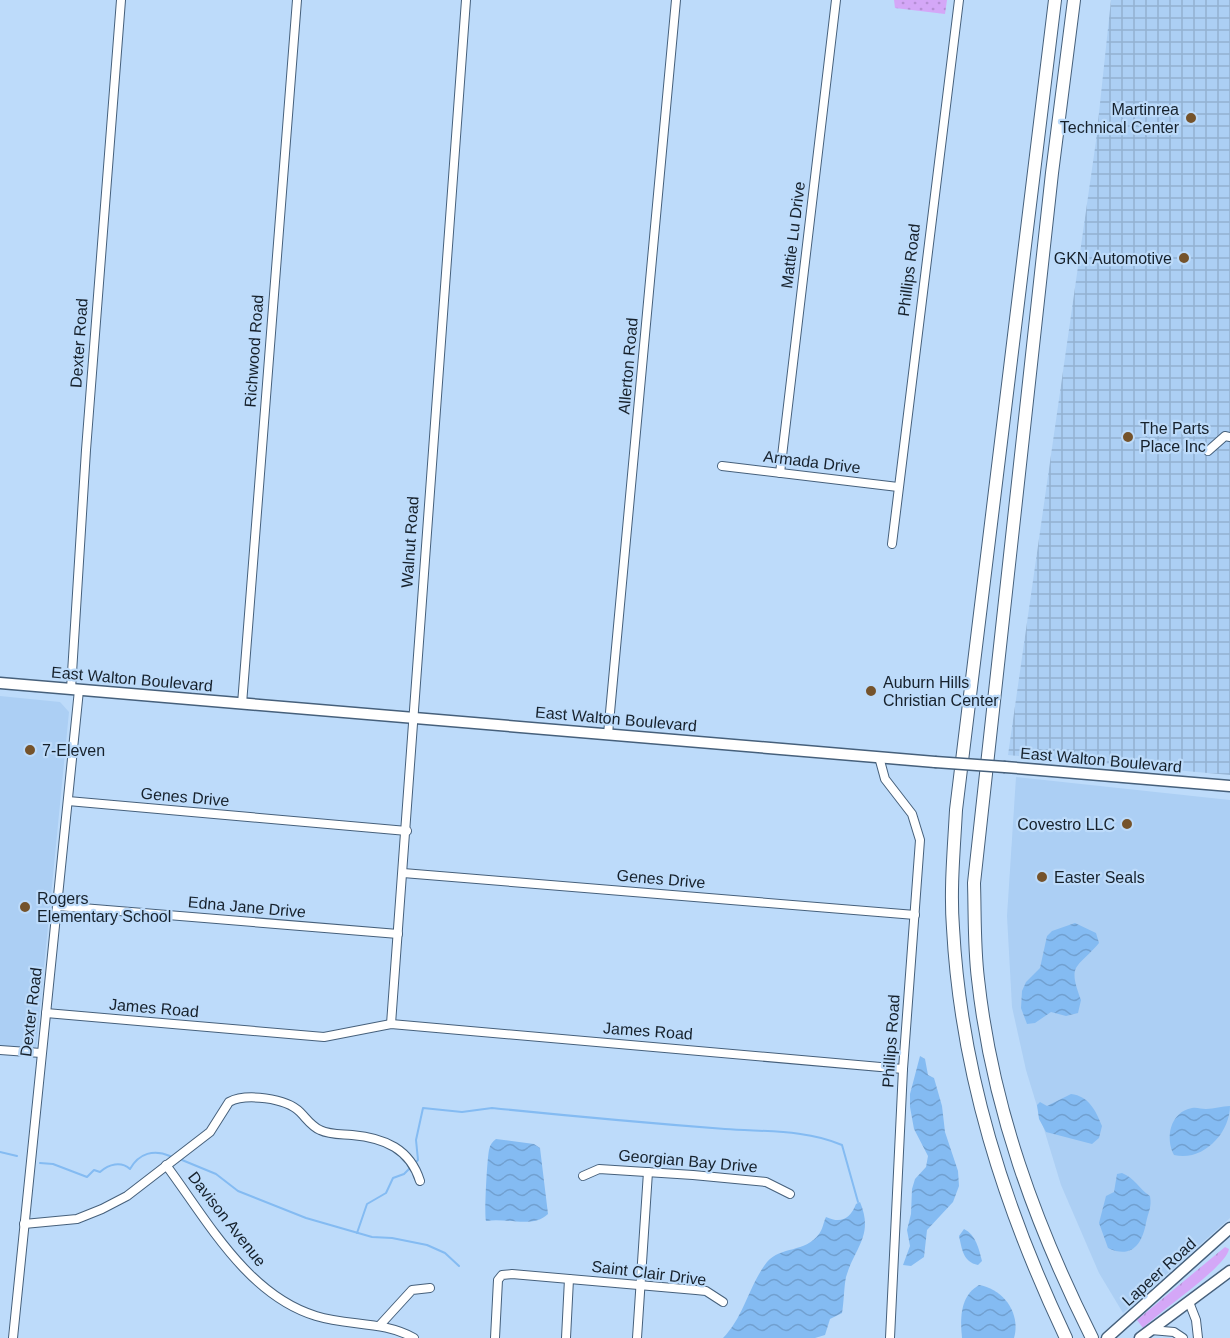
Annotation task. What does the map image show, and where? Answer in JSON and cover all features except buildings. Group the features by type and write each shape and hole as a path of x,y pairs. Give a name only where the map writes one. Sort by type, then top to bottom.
{"highway":[{"path":"1055,0 957,810 952,927 966,1046 988,1142 1019,1231 1066,1338"},
{"path":"1074,0 974,883 978,978 996,1089 1029,1198 1090,1333"}],"main road":[{"name":"East Walton Boulevard","path":"0,683 1230,786"},
{"name":"Lapeer Road","path":"1107,1338 1228,1233"},
{"path":"1140,1338 1230,1271"}],"street":[{"name":"Dexter Road","path":"13,1338 68,801 87,438 121,0"},
{"name":"Richwood Road","path":"242,704 297,0"},
{"name":"Walnut Road","path":"391,1024 407,831 412,717 466,0"},
{"name":"Allerton Road","path":"608,734 676,0"},
{"name":"Mattie Lu Drive","path":"780,473 836,0"},
{"name":"Phillips Road","path":"892,544 959,0"},
{"path":"1208,451 1225,436 1230,437"},
{"name":"Armada Drive","path":"722,466 898,487"},
{"name":"Phillips Road","path":"879,757 885,779 912,814 920,840 903,1069 890,1338"},
{"name":"Genes Drive","path":"68,801 407,831"},
{"name":"Genes Drive","path":"403,873 915,915"},
{"name":"Edna Jane Drive","path":"58,906 398,934"},
{"name":"James Road","path":"46,1013 330,1036 391,1024 903,1069"},
{"path":"0,1050 41,1053"},
{"path":"166,1165 210,1132 229,1102 242,1098 285,1103 300,1112 309,1124 320,1130 364,1136 387,1143 414,1163 420,1180"},
{"name":"Davison Avenue","path":"24,1224 77,1219 102,1209 127,1196 166,1165 240,1263 275,1295 293,1307 332,1320 380,1325 414,1338"},
{"name":"Georgian Bay Drive","path":"583,1176 599,1169 766,1182 790,1194"},
{"path":"637,1338 648,1172"},
{"name":"Saint Clair Drive","path":"495,1338 498,1280 502,1275 706,1292 723,1302"},
{"path":"566,1338 569,1279"},
{"path":"380,1325 412,1290 430,1288"},
{"path":"1189,1302 1196,1320 1197,1338"},
{"path":"1151,1330 1174,1332 1183,1338"}],"shaded area":[{"path":"1111,0 1230,0 1230,775 1008,755 1096,141"},
{"name":"Rogers Elementary School","path":"0,696 60,702 69,712 36,1049 0,1046"},
{"path":"1016,777 1230,800 1230,1218 1123,1313 1099,1273 1061,1185 1026,1070 1012,1007 1007,916"}],"green space":[{"path":"894,0 947,0 945,14 895,8"},
{"path":"1225,1247 1229,1249 1217,1266 1143,1328 1137,1320"}],"water":[{"path":"1075,923 1096,933 1099,943 1076,967 1075,979 1081,1000 1078,1013 1066,1016 1051,1012 1035,1023 1027,1024 1021,1008 1022,991 1026,982 1040,968 1047,936 1052,931"},
{"path":"920,1056 925,1059 928,1075 934,1078 942,1106 945,1132 958,1171 959,1186 953,1202 927,1230 924,1257 911,1266 903,1265 910,1246 907,1230 911,1214 912,1189 915,1179 926,1167 928,1156 914,1129 910,1107 910,1094"},
{"path":"1071,1094 1087,1101 1100,1120 1102,1126 1099,1138 1092,1144 1046,1132 1039,1119 1037,1105 1040,1102 1047,1106"},
{"path":"1230,1106 1225,1126 1213,1143 1195,1154 1174,1155 1170,1134 1174,1120 1179,1115 1192,1108 1209,1109"},
{"path":"496,1139 534,1144 540,1148 548,1214 542,1218 527,1222 486,1221 488,1156 492,1142"},
{"path":"1122,1173 1150,1196 1150,1210 1142,1238 1134,1248 1123,1252 1108,1248 1099,1223 1106,1196 1114,1192 1117,1174"},
{"path":"860,1202 865,1223 862,1241 846,1277 842,1313 830,1319 825,1335 815,1338 723,1338 736,1320 767,1262 779,1254 807,1244 819,1234 826,1217 836,1220 844,1219"},
{"path":"964,1229 971,1235 978,1247 982,1261 978,1265 969,1261 962,1250 959,1236"},
{"path":"979,1285 996,1292 1008,1304 1015,1320 1014,1338 962,1338 961,1315 965,1301"}],"waterway":[{"path":"357,1233 367,1204 386,1193 393,1178 404,1174 418,1160 416,1140 423,1108 462,1112 492,1108 814,1136 842,1145 858,1202"},
{"path":"0,1152 17,1156"},
{"path":"40,1163 53,1164 87,1177 94,1170 100,1172 115,1164 130,1169 138,1159 147,1154 158,1153 170,1156"},
{"path":"182,1160 216,1174 238,1191 306,1218 372,1237 392,1238 427,1245 445,1253 459,1266"}],"place":[{"name":"Martinrea Technical Center","path":"1191,118"},
{"name":"GKN Automotive","path":"1184,258"},
{"name":"The Parts Place Inc","path":"1128,437"},
{"name":"Auburn Hills Christian Center","path":"871,691"},
{"name":"7-Eleven","path":"30,750"},
{"name":"Covestro LLC","path":"1127,824"},
{"name":"Easter Seals","path":"1042,877"},
{"name":"Rogers Elementary School","path":"25,907"}]}
